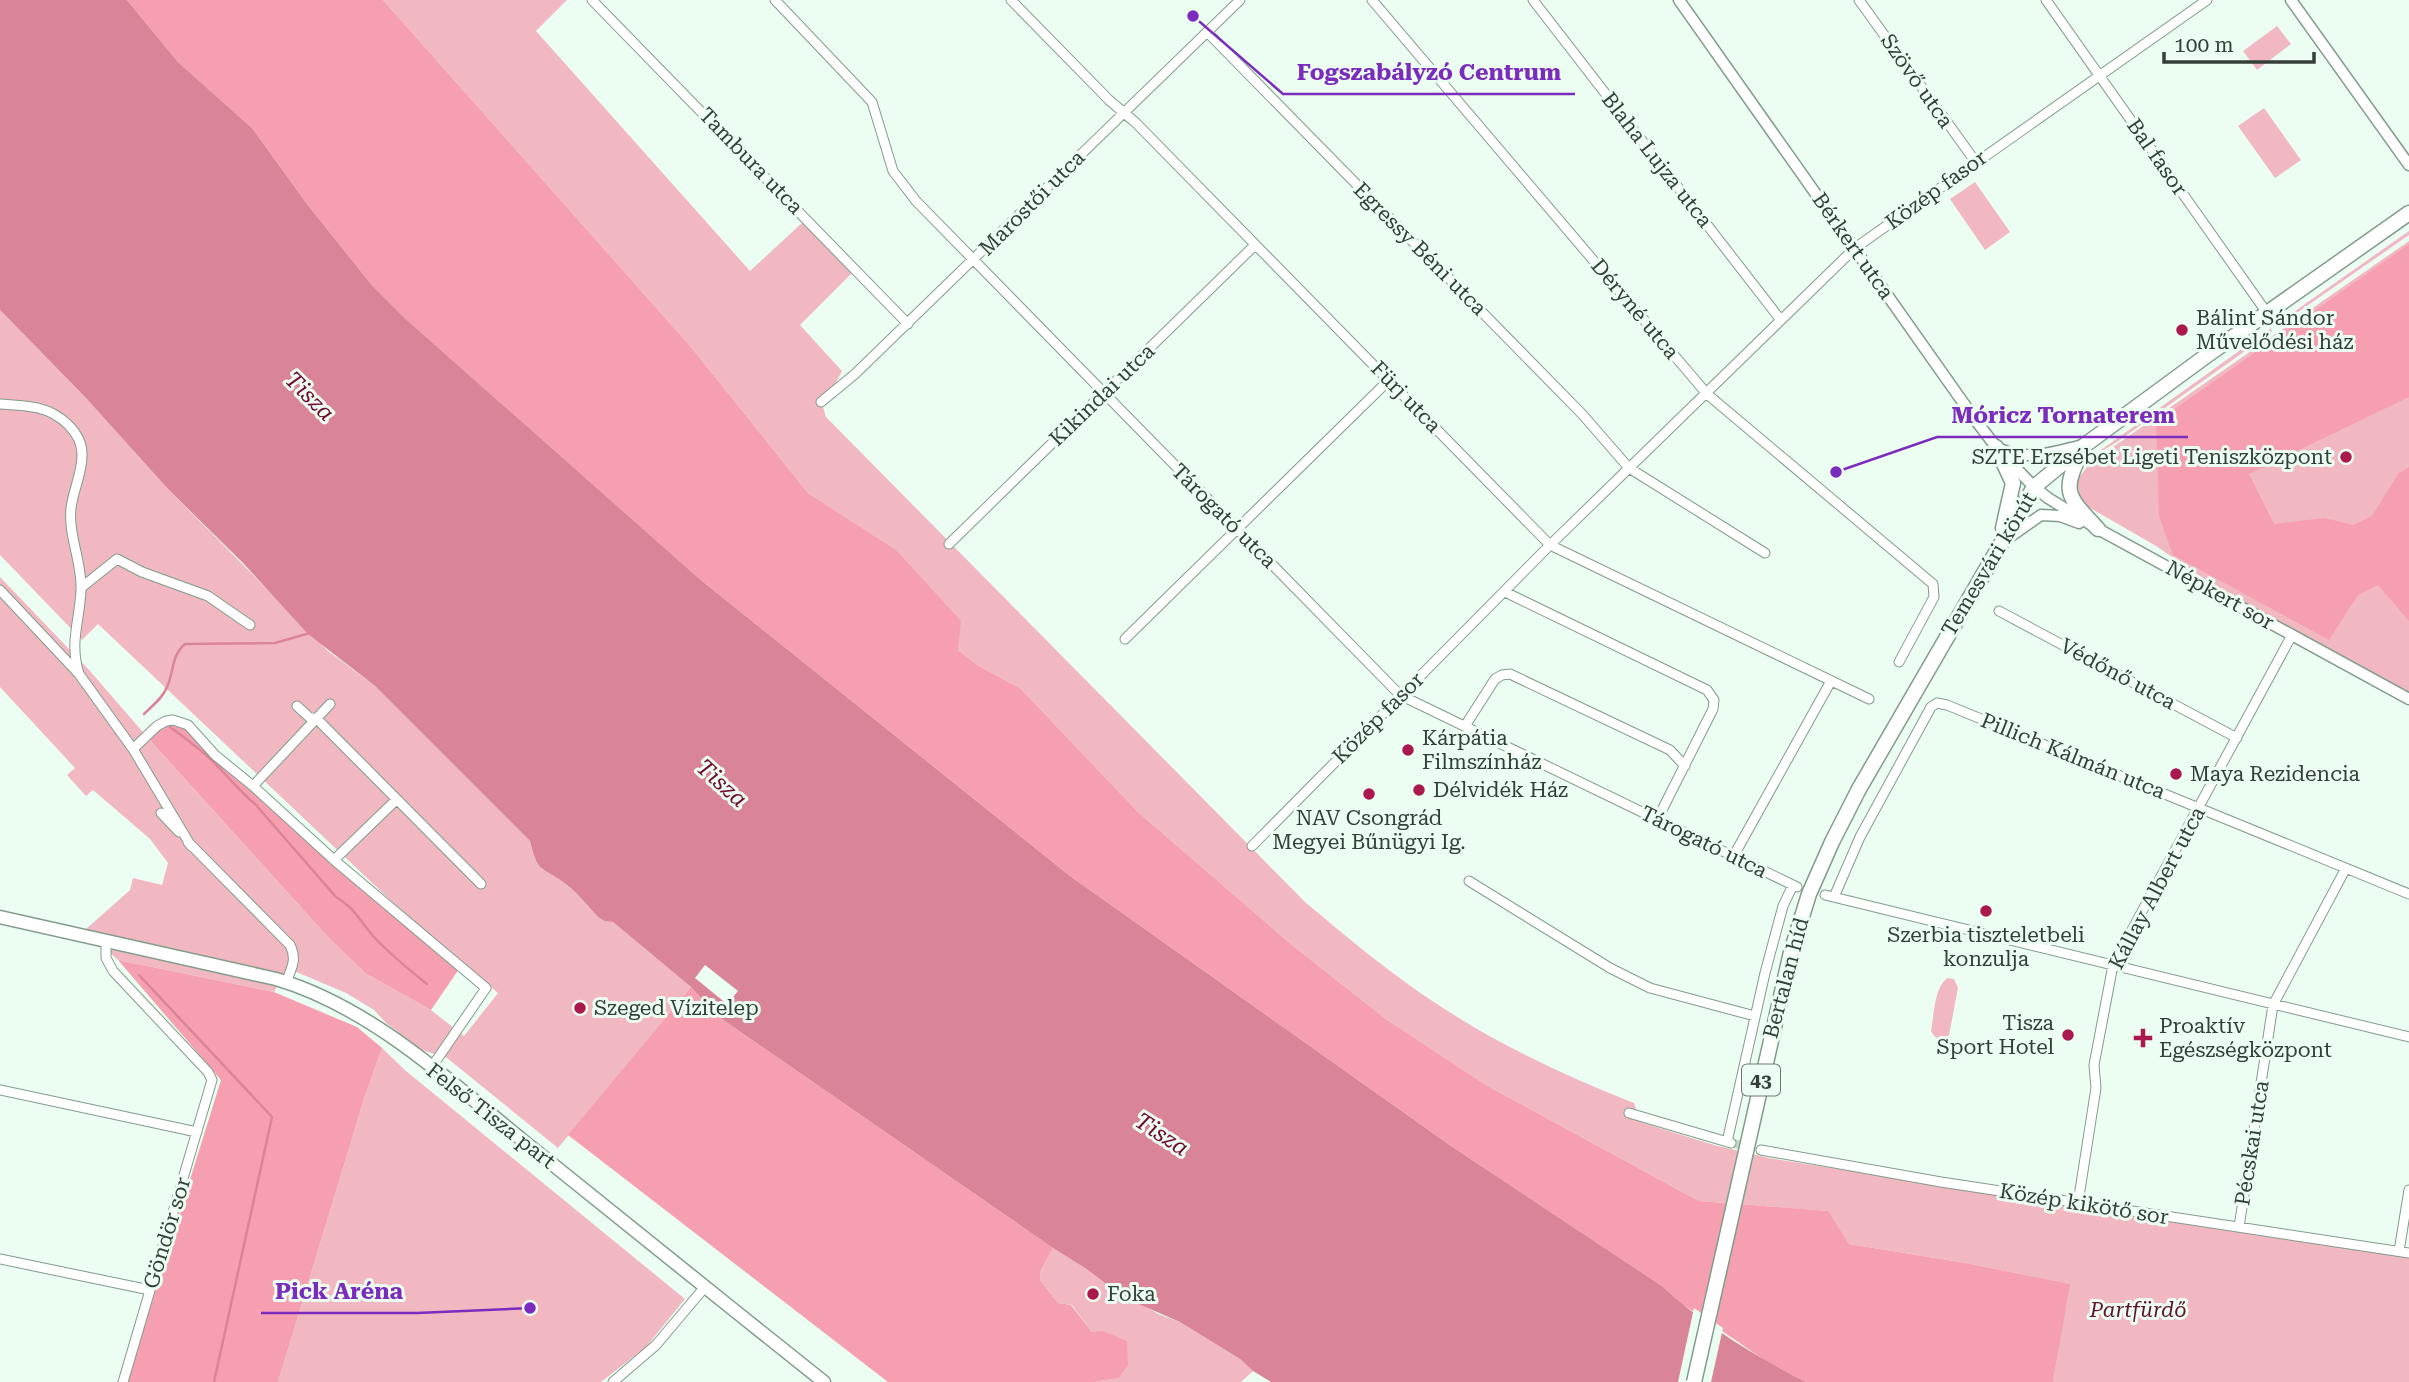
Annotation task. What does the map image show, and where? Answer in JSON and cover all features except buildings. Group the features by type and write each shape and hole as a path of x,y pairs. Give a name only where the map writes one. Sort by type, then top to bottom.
{"main road":[{"name":"Temesvári körút","path":"1859,789 2034,487 2085,445 2409,213"},
{"path":"2085,445 2073,470 2068,490 2076,506 2098,529"},
{"path":"1996,447 2008,471 2013,490 1999,545"},
{"name":"Bertalan híd","path":"1695,1382 1791,952 1809,894 1859,789"},
{"name":"Felső Tisza part","path":"0,917 286,982 314,992 352,1011 432,1068 824,1382"}],"street":[{"name":"Tambura utca","path":"592,0 908,324"},
{"name":"Tárogató utca","path":"775,0 872,102 893,171 903,186 1400,695 1795,886 1783,906 1755,1016"},
{"name":"Fürj utca","path":"1011,0 1550,545 1869,699"},
{"name":"Marostői utca","path":"821,402 855,374 974,261 1240,0"},
{"name":"Déryné utca","path":"1372,0 1707,394 1933,584"},
{"name":"Blaha Lujza utca","path":"1533,0 1780,319"},
{"name":"Bérkert utca","path":"1679,0 1996,447 2034,487"},
{"name":"Szövő utca","path":"1859,0 1975,162"},
{"name":"Bal fasor","path":"2046,0 2267,313"},
{"name":"Közép fasor","path":"1252,846 1550,545 1855,248 2207,0"},
{"path":"2291,0 2409,165"},
{"name":"Egressy Béni utca","path":"1207,32 1595,428 1629,468"},
{"name":"Kikindai utca","path":"948,544 1255,245"},
{"path":"1125,639 1389,380"},
{"path":"0,404 37,408 58,416 74,431 80,443 83,455 71,510 82,587 73,640 79,674"},
{"path":"1996,447 2026,457 2085,445"},
{"path":"1629,468 1765,553"},
{"name":"Népkert sor","path":"2034,487 2098,529 2409,699"},
{"path":"1999,545 2041,514 2060,516 2098,529"},
{"path":"82,587 117,559 142,572 208,596 250,625"},
{"name":"Temesvári körút","path":"1899,662 1934,597 1933,584"},
{"path":"0,590 79,674 133,749 191,846"},
{"path":"1505,592 1707,690 1714,700 1713,709 1657,820"},
{"name":"Védőnő utca","path":"1999,611 2237,738"},
{"name":"Kállay Albert utca","path":"2078,1203 2096,1088 2094,1065 2113,965 2292,635"},
{"path":"1465,726 1495,679 1510,674 1670,750 1685,765"},
{"path":"1733,857 1830,681"},
{"name":"Pillich Kálmán utca","path":"2113,965 1830,896 1931,708 1937,703 2409,894"},
{"path":"253,786 330,704"},
{"path":"297,706 309,717 317,719 481,884"},
{"path":"133,749 166,721 188,725 215,755 486,988 432,1068"},
{"path":"334,860 396,800"},
{"path":"161,813 290,945 295,961 286,982"},
{"name":"Pécskai utca","path":"2239,1227 2273,1005 2346,868"},
{"path":"1469,881 1610,968 1650,988 1755,1016 1729,1143 1629,1113"},
{"name":"Göndör sor","path":"108,941 106,958 113,971 208,1072 212,1085 123,1382"},
{"path":"2113,965 2409,1037"},
{"path":"0,1090 197,1132"},
{"name":"Közép kikötő sor","path":"1760,1150 2078,1203 2404,1252"},
{"path":"2404,1252 2409,1191"},
{"path":"0,1259 150,1290"},
{"path":"613,1382 656,1345 704,1287"}],"green space":[{"name":"Partfürdő","path":"383,0 567,0 536,31 750,271 803,222 852,273 800,325 842,371 823,407 826,417 1305,902 1419,992 1470,1025 1523,1054 1634,1103 1640,1122 1714,1145 1769,1158 2409,1258 2409,1382 2053,1382 2069,1284 1966,1263 1849,1244 1827,1211 1699,1201 1486,1085 1386,1019 1292,945 1138,812 1020,688 979,666 958,650 895,549 808,493 691,347"},
{"path":"2277,26 2291,44 2257,70 2243,51"},
{"path":"2264,108 2301,160 2275,178 2238,126"},
{"path":"1975,182 2010,232 1985,250 1950,199"},
{"path":"2409,231 2409,235 2284,322 2282,320"},
{"path":"2409,241 2409,694 2226,594 2156,546 2085,505 2079,494 2077,480 2090,463"},
{"path":"0,310 85,397 168,489 328,651 375,686 530,841 540,867 563,882 598,917 613,922 691,987 558,1148 447,1058 422,1050 386,1023 374,1010 346,993 287,968 274,992 118,960 85,930 130,890 133,878 162,885 168,863 150,839 93,790 86,796 67,775 75,768 0,687 0,577 90,671 327,936 365,973 431,1010 464,1036 498,993 403,912 98,624 82,640 0,555"},
{"path":"2271,328 2272,332 2117,442 2087,460"},
{"path":"1948,978 1954,979 1958,988 1949,1035 1942,1040 1931,1031 1937,995"},
{"path":"382,1048 406,1071 685,1299 646,1347 601,1382 278,1382"},
{"path":"1053,1248 1158,1314 1180,1322 1240,1359 1253,1371 1241,1382 1094,1382 1119,1378 1128,1366 1092,1332 1072,1305 1058,1303 1040,1280 1041,1270"}],"shaded area":[{"path":"127,0 383,0 691,347 808,493 895,549 961,621 958,650 979,666 1020,688 1138,812 1292,945 1386,1019 1486,1085 1699,1201 1828,1211 1849,1244 1966,1263 2070,1284 2053,1382 1806,1382 1766,1361 1681,1303 1662,1286 1451,1146 1070,876 702,581 407,320 371,284 307,204 252,128 178,62"},
{"path":"2409,244 2409,397 2249,474 2274,524 2325,518 2353,525 2372,516 2398,474 2409,467 2409,621 2378,585 2358,595 2329,640 2173,555 2159,516 2156,422"},
{"path":"174,723 184,727 459,969 431,1010 365,973 327,936 148,738 166,725"},
{"path":"118,960 274,992 357,1027 382,1048 278,1382 127,1382 221,1080"},
{"path":"691,987 716,1015 1053,1248 1041,1270 1040,1280 1058,1303 1071,1305 1092,1332 1103,1331 1127,1341 1128,1366 1119,1378 1094,1382 888,1382 568,1135"}],"water":[{"name":"Tisza","path":"0,0 127,0 178,62 252,128 307,204 371,284 407,320 702,581 1070,876 1451,1146 1662,1286 1713,1327 1768,1362 1806,1382 1271,1382 1240,1359 1180,1322 1125,1298 716,1015 691,987 613,922 598,917 563,882 540,867 530,841 375,686 308,634 0,310"}],"pier":[{"path":"705,965 738,991 727,1004 695,978"},
{"path":"1694,1308 1723,1328 1711,1382 1678,1382"}],"waterway":[{"path":"144,714 165,691 175,659 185,644 275,643 310,633"},
{"path":"170,727 213,761 373,936 427,984"},
{"path":"139,975 272,1117 214,1382"}],"tunnel":[{"path":"1732,1143 1761,1150"}],"place":[{"name":"Fogszabályzó Centrum","path":"1193,16"},
{"name":"Bálint Sándor Művelődési ház","path":"2182,330"},
{"name":"SZTE Erzsébet Ligeti Teniszközpont","path":"2346,457"},
{"name":"Móricz Tornaterem","path":"1836,472"},
{"name":"Kárpátia Filmszínház","path":"1408,750"},
{"name":"Maya Rezidencia","path":"2176,774"},
{"name":"Délvidék Ház","path":"1419,790"},
{"name":"NAV Csongrád Megyei Bűnügyi Ig.","path":"1369,794"},
{"name":"Szerbia tiszteletbeli konzulja","path":"1986,911"},
{"name":"Szeged Vízitelep","path":"580,1008"},
{"name":"Tisza Sport Hotel","path":"2068,1035"},
{"name":"Proaktív Egészségközpont","path":"2143,1038"},
{"name":"Foka","path":"1093,1294"},
{"name":"Pick Aréna","path":"530,1308"}]}
